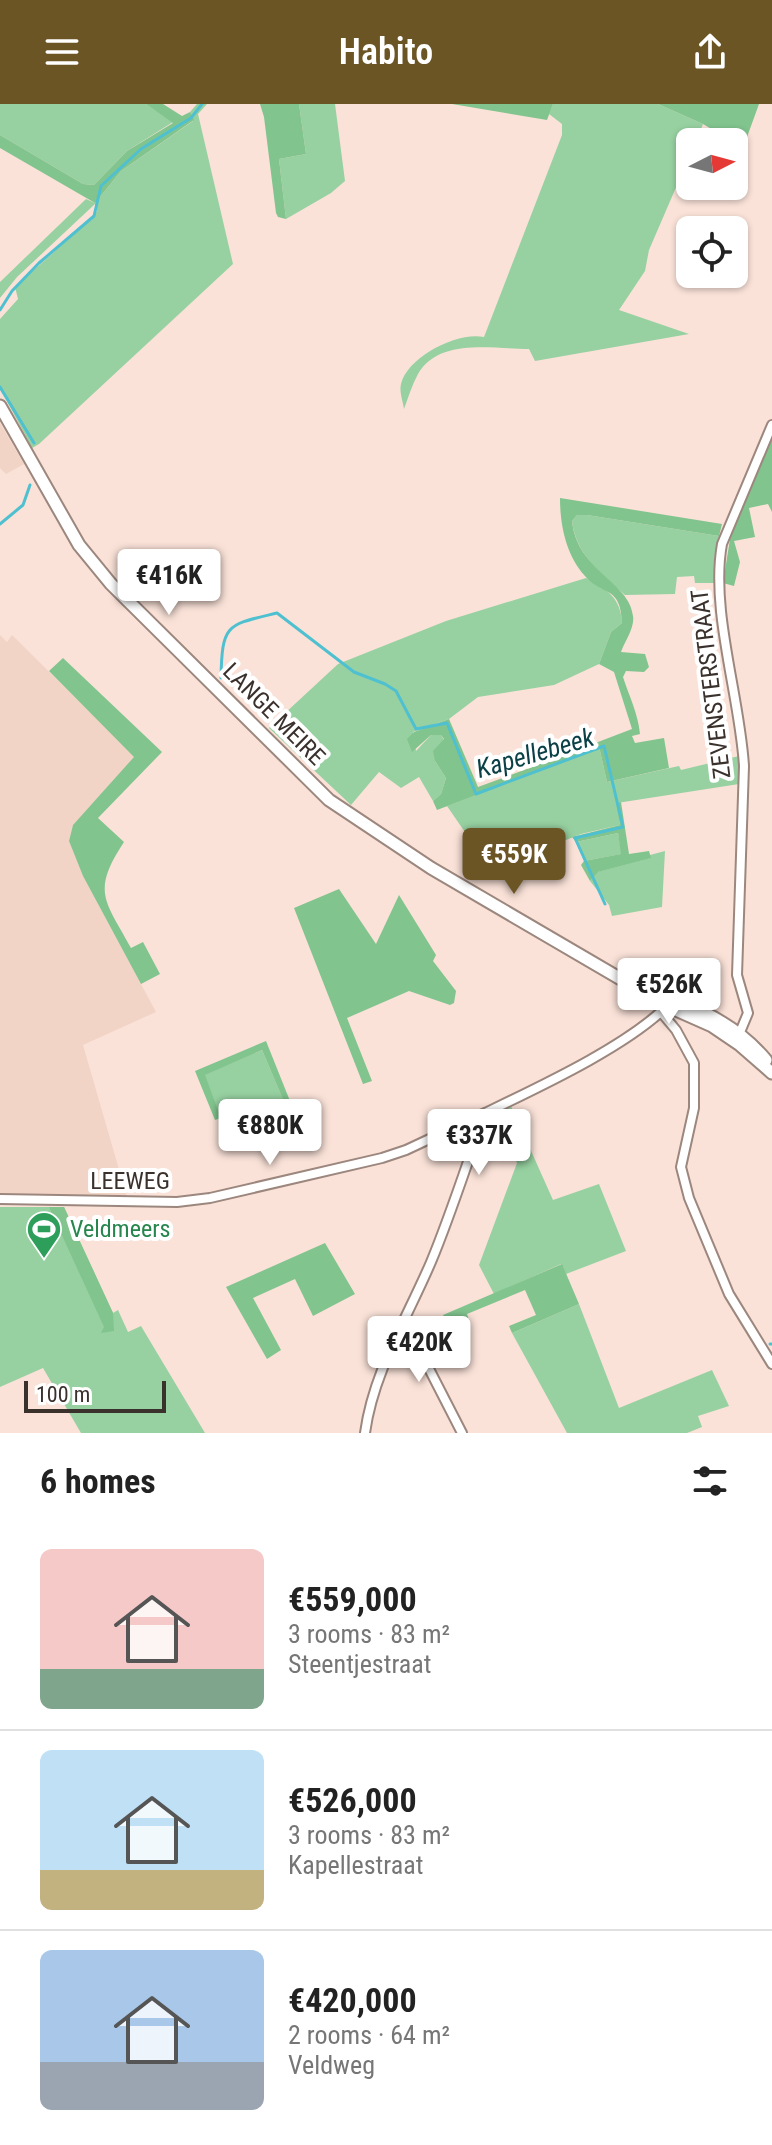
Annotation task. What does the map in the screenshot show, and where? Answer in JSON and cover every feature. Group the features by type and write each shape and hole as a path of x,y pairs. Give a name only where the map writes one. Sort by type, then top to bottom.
{"street":[{"name":"LANGE MEIRE","path":"0,406 79,545 111,584 329,800 431,868 668,1005 716,1018 772,1070"},
{"name":"ZEVENSTERSTRAAT","path":"738,1037 748,1013 737,975 744,766 719,595 719,558 772,425"},
{"name":"LEEWEG","path":"0,1199 144,1203 210,1198 382,1158 485,1113 588,1060 668,1005"},
{"path":"668,1005 676,1030 694,1063 694,1108 681,1167 689,1198 729,1294 772,1364"},
{"path":"365,1433 368,1411 378,1382 431,1262 485,1113"},
{"path":"404,1320 462,1433"}],"shaded area":[{"path":"0,423 24,464 6,474 0,468"},
{"path":"0,635 7,642 12,635 135,757 73,825 69,841 83,876 156,1012 83,1045 127,1197 0,1194"}],"green space":[{"path":"0,104 146,104 173,122 127,151 94,185 83,184 0,135"},
{"path":"146,104 163,104 182,116 190,112 194,120 121,171 95,203 0,148 0,135 83,184 94,185 127,151 173,123"},
{"path":"197,104 207,104 198,114 233,264 32,448 0,388 0,319 18,299 15,287 92,218 97,211 95,204 17,277 0,298 0,282 86,199 95,203 121,171 193,121 190,112"},
{"path":"260,104 299,104 306,154 279,159 286,219 278,217 276,213"},
{"path":"299,104 335,104 345,181 331,193 286,219 279,159 306,154"},
{"path":"452,104 553,104 547,120"},
{"path":"553,104 658,104 703,124 701,128 676,128 676,187 649,250 645,271 619,310 689,334 535,361 529,349 484,347 453,350 427,362 416,378 404,409 401,384 413,364 448,342 473,336 484,337 562,135 562,124 549,114"},
{"path":"658,104 759,104 748,134 748,128 710,128"},
{"path":"772,438 772,512 768,504 749,508 755,537 734,541 740,562 734,586 723,583 730,539"},
{"path":"560,498 722,524 719,536 587,515 577,515 572,521 583,552 630,604 633,625 621,652 645,654 649,667 644,672 626,671 623,677 639,726 640,734 632,736 635,743 664,738 669,768 607,782 598,742 632,729 614,672 599,664 611,632 622,623 621,611 614,597 591,582 573,559 563,529"},
{"path":"577,515 719,536 714,562 715,583 695,583 694,576 677,577 675,594 625,595 584,554 574,533 572,521"},
{"path":"586,578 612,595 621,614 622,623 611,632 599,664 554,685 478,697 449,719 413,732 416,751 431,735 441,735 444,740 435,761 446,778 441,794 433,801 419,777 401,788 379,772 351,805 269,728 338,664 446,621"},
{"path":"63,658 162,752 98,818 124,842 105,885 109,907 131,948 143,942 160,974 141,984 83,876 69,841 73,825 134,757 49,671"},
{"path":"449,719 478,787 578,750 580,755 437,810 433,801 441,794 446,778 435,761 433,751 444,739 441,735 431,735 412,752 407,739 414,732"},
{"path":"598,742 607,782 679,766 681,770 739,756 739,784 617,803 620,825 581,834 491,870 447,806 580,755 578,750"},
{"path":"621,802 629,854 649,851 651,858 598,872 590,881 581,865 584,861 621,854 618,833 576,842 572,837 620,825 616,803"},
{"path":"618,833 622,854 584,861 576,842"},
{"path":"665,851 662,907 612,916 609,905 590,881 597,872"},
{"path":"339,889 376,944 399,895 436,955 433,961 456,991 454,1003 450,1005 409,991 347,1018 372,1081 363,1084 294,908"},
{"path":"266,1041 292,1106 285,1104 262,1050 205,1075 221,1118 215,1120 195,1071"},
{"path":"262,1050 283,1099 245,1106 221,1118 204,1075"},
{"path":"511,1106 553,1200 599,1184 626,1251 566,1274 561,1264 494,1294 479,1265 517,1163 496,1113"},
{"path":"0,1207 64,1207 113,1313 118,1310 128,1332 141,1326 205,1433 81,1433 43,1368 0,1387"},
{"path":"49,1207 64,1207 113,1313 114,1331 101,1333 104,1327"},
{"path":"325,1243 355,1294 313,1316 295,1279 253,1298 281,1350 267,1359 226,1287"},
{"path":"562,1264 579,1304 512,1333 509,1326 536,1315 525,1290 467,1314 470,1323 450,1331 443,1315"},
{"path":"579,1304 619,1408 712,1370 729,1406 698,1416 702,1427 687,1433 567,1433 512,1333"}],"waterway":[{"path":"0,310 12,291 39,263 94,216 101,186 141,149 191,118 202,104"},
{"path":"0,387 34,443"},
{"path":"0,524 23,505 30,485"},
{"name":"Kapellebeek","path":"221,678 223,646 231,629 247,620 277,613 354,672 396,691 416,729 447,723 476,794 604,746 623,827 575,838 605,904"}],"place":[{"name":"Veldmeers","path":"44,1260"}]}
